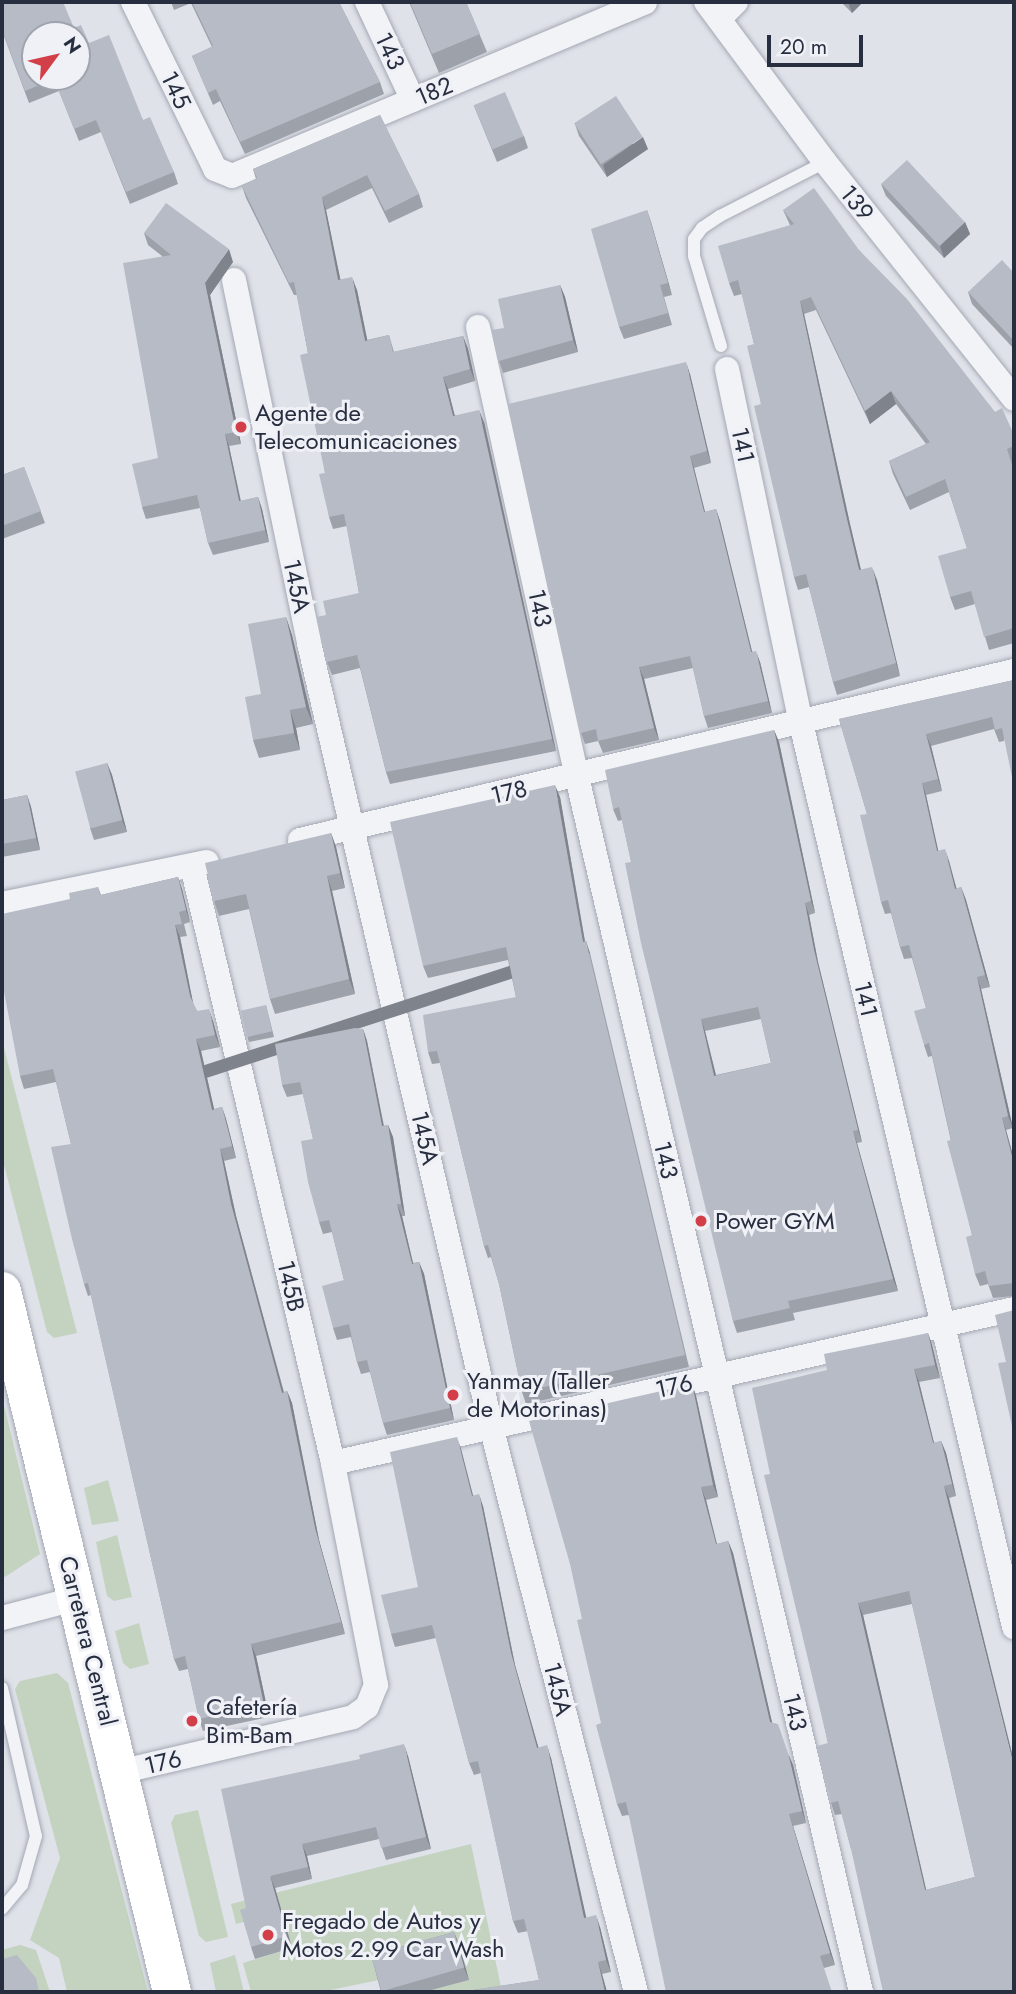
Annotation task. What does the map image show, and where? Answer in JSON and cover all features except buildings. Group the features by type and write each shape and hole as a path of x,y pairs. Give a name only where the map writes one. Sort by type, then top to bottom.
{"main road":[{"name":"Carretera Central","path":"2,1290 172,1992"}],"street":[{"name":"145","path":"133,2 215,169 223,174"},
{"name":"143","path":"367,2 413,100"},
{"name":"182","path":"223,174 232,176 645,2"},
{"name":"139","path":"720,8 825,162 1014,399"},
{"name":"145A","path":"234,280 303,617 354,827 491,1426 636,1992"},
{"name":"143","path":"478,327 577,777 861,1992"},
{"name":"141","path":"724,357 802,723 1014,1627"},
{"name":"178","path":"271,847 577,777 1014,671"},
{"path":"2,904 232,857"},
{"name":"145B","path":"192,866 333,1463 376,1685 367,1707"},
{"name":"176","path":"333,1463 1014,1309"},
{"path":"2,1618 78,1598"},
{"name":"176","path":"119,1772 353,1717 367,1707"}],"lane":[{"path":"724,357 694,256 694,239 702,228 720,216 825,162"},
{"path":"2,1688 36,1836 22,1885 2,1909"}],"green space":[{"path":"2,1040 77,1333 54,1338 47,1332 2,1157"},
{"path":"2,1397 40,1554 5,1577 2,1574"},
{"path":"108,1480 119,1521 92,1525 84,1488"},
{"path":"117,1535 132,1597 114,1601 107,1596 96,1542"},
{"path":"139,1623 149,1664 130,1669 123,1663 115,1631"},
{"path":"57,1673 68,1683 148,1992 67,1992 59,1958 30,1940 60,1858 15,1689 20,1681"},
{"path":"198,1810 228,1937 206,1942 199,1936 171,1823 175,1815"},
{"path":"471,1844 502,1992 421,1992 469,1980 458,1944 379,1980 321,1992 251,1992 243,1963 292,1948 281,1912 236,1924 231,1904"},
{"path":"20,1945 36,1950 50,1992 2,1991 2,1950"},
{"path":"235,1955 244,1992 216,1992 210,1963"}],"place":[{"name":"Agente de Telecomunicaciones","path":"241,427"},
{"name":"Power GYM","path":"701,1221"},
{"name":"Yanmay (Taller de Motorinas)","path":"453,1395"},
{"name":"Cafetería Bim-Bam","path":"192,1721"},
{"name":"Fregado de Autos y Motos 2.99 Car Wash","path":"268,1935"}]}
